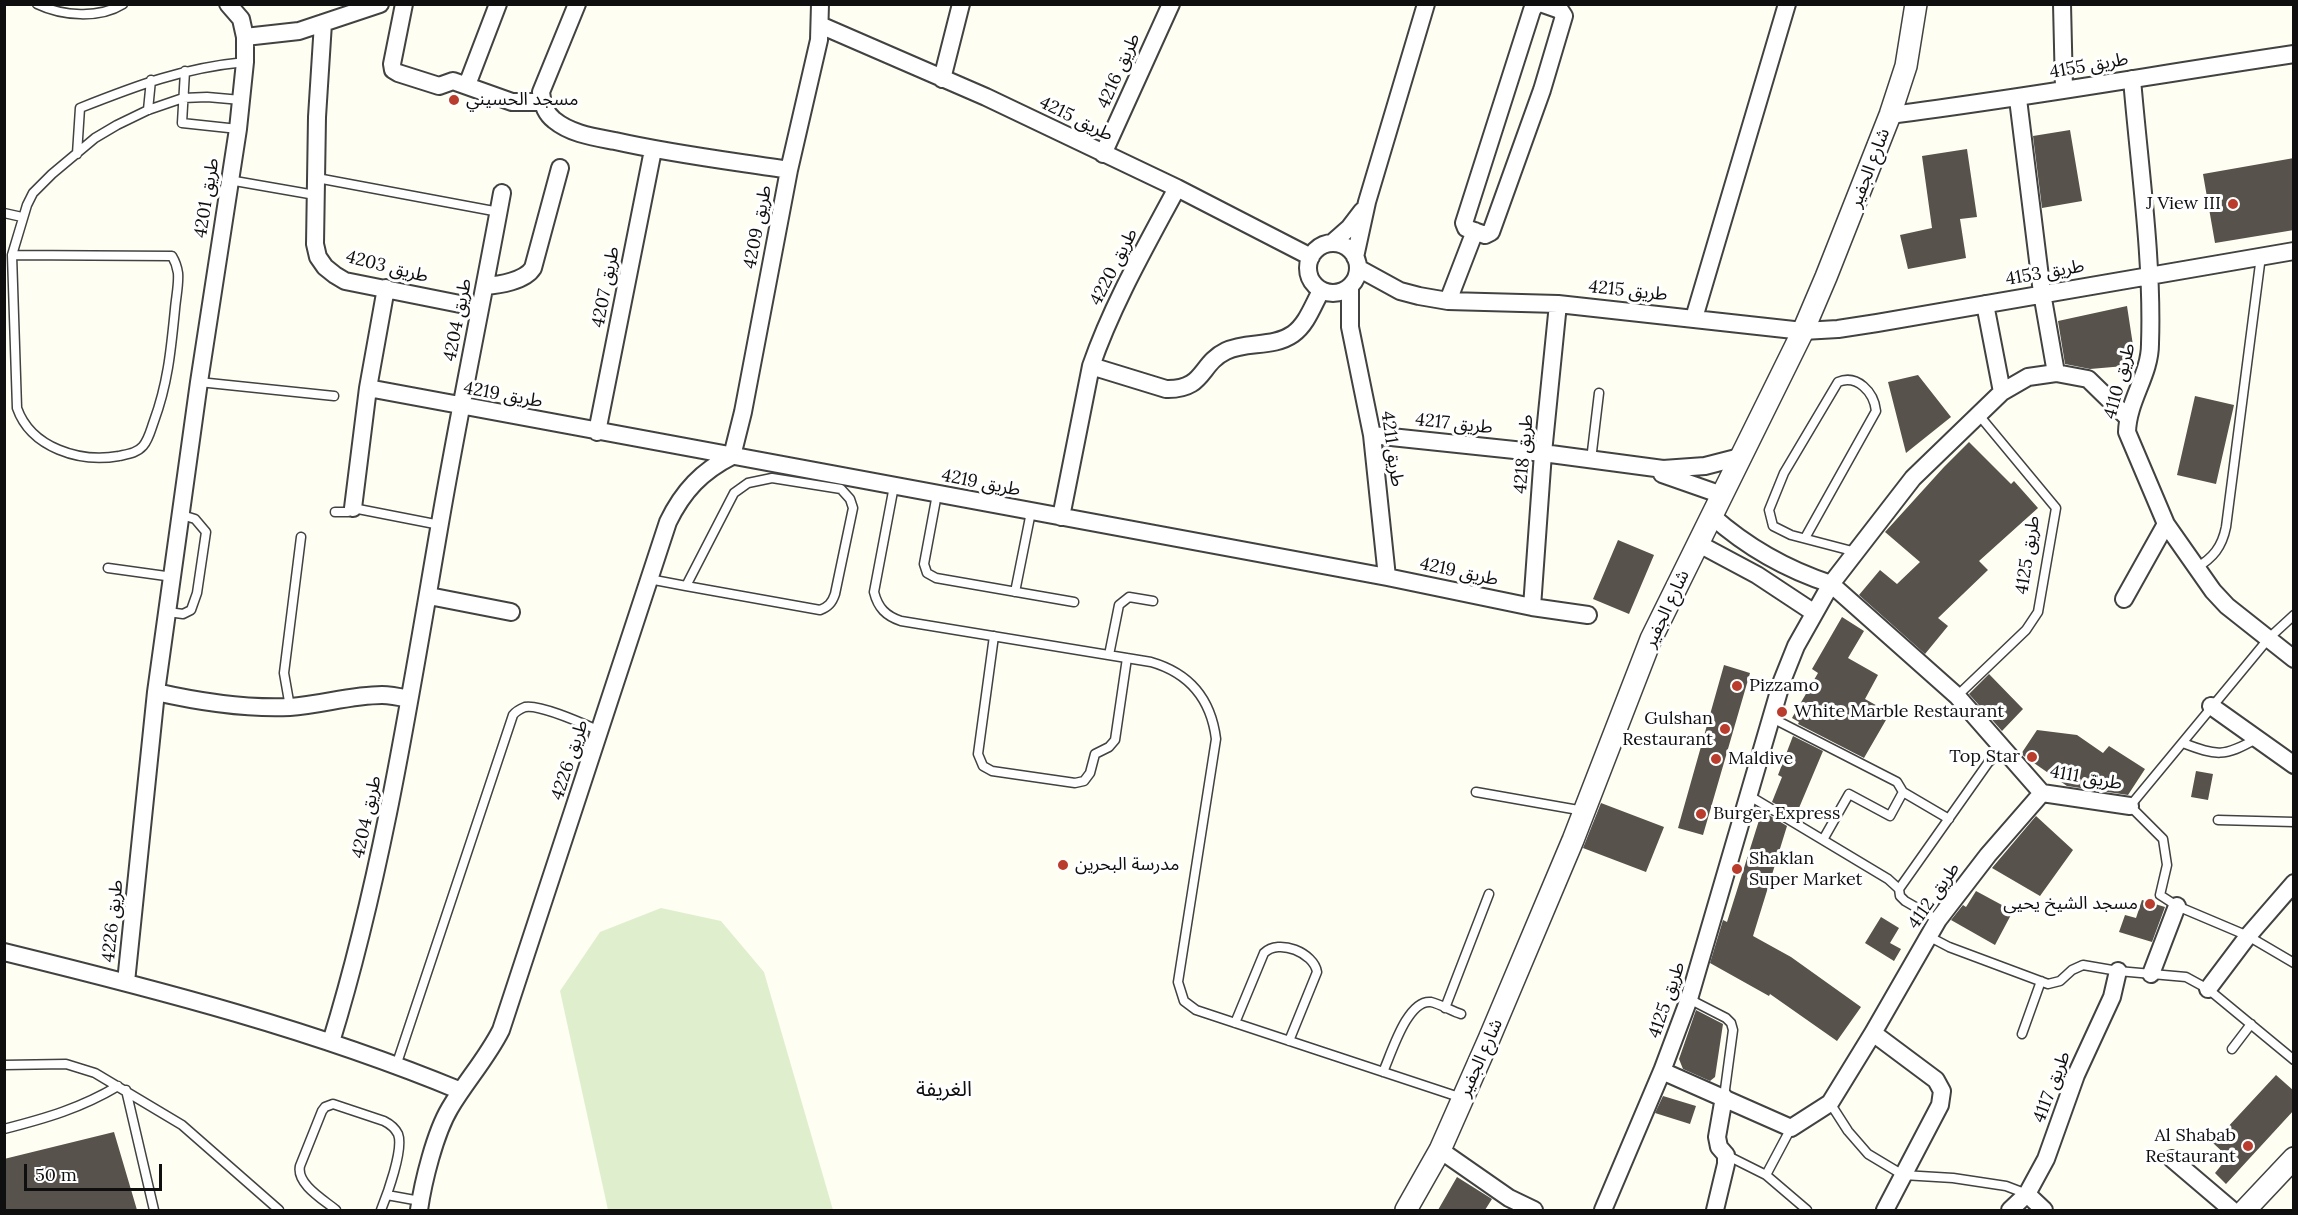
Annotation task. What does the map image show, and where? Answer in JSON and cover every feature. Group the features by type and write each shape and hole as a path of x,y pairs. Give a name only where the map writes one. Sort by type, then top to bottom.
{"street":[{"name":"طريق 4201","path":"156,692 174,578 199,382 238,129 245,62 244,12 228,4"},
{"path":"245,37 299,31 380,4"},
{"path":"404,4 392,64 393,70 439,86 453,81 512,102 542,102"},
{"path":"467,85 498,4"},
{"path":"577,4 541,92 546,112 554,120 573,130 653,150 789,170"},
{"name":"طريق 4209","path":"732,456 745,401 789,170 819,39 820,4"},
{"path":"942,79 961,4"},
{"name":"طريق 4216","path":"1103,154 1171,4"},
{"path":"1357,263 1345,247 1332,243 1323,245 1311,257 1308,264 1310,279 1324,292 1339,293 1350,287 1354,281 1357,263 1367,202 1426,4"},
{"path":"1536,4 1532,10 1464,222 1466,228 1485,235 1491,232 1528,130 1564,16 1562,11 1543,4"},
{"path":"1694,318 1787,4"},
{"name":"شارع الجفير","path":"1406,1210 1440,1150 1463,1099 1584,811 1652,639 1803,330 1849,224 1906,66 1916,4"},
{"path":"2062,4 2064,89"},
{"name":"طريق 4203","path":"323,23 317,117 315,244 318,257 325,267 345,281 480,308"},
{"name":"طريق 4215","path":"820,25 1177,188 1311,257"},
{"name":"طريق 4155","path":"1890,115 2018,99 2064,89 2294,54"},
{"name":"طريق 4110","path":"2132,79 2149,276 2151,345 2149,360 2127,417 2127,432 2166,524 2196,568 2227,606 2294,659"},
{"path":"2018,99 2042,294 2056,373"},
{"name":"طريق 4207","path":"597,432 653,150"},
{"path":"485,286 497,285 530,274 560,168"},
{"name":"طريق 4220","path":"1061,517 1091,366 1115,304 1177,188"},
{"name":"طريق 4204","path":"331,1042 376,871 396,779 461,407 502,192"},
{"path":"1332,243 1355,221 1367,202"},
{"path":"1448,301 1475,231"},
{"name":"طريق 4153","path":"1803,330 1838,329 2294,251"},
{"name":"طريق 4215","path":"1357,263 1400,291 1448,301 1558,304 1803,330"},
{"name":"طريق 4211","path":"1350,287 1350,327 1372,435 1387,577"},
{"path":"353,508 368,388 386,288"},
{"path":"1091,366 1166,389 1178,389 1190,385 1225,352 1282,340 1293,334 1305,321 1324,292"},
{"name":"طريق 4211","path":"1324,292 1350,327"},
{"name":"طريق 4218","path":"1532,607 1543,453 1558,304"},
{"path":"1985,304 2002,392"},
{"path":"1699,543 1757,575 1813,612 1831,584 1913,478 2002,392 2028,377 2056,373 2088,379 2127,417"},
{"name":"طريق 4219","path":"368,388 1387,577 1532,607 1588,615"},
{"name":"طريق 4217","path":"1372,435 1543,453 1638,467 1687,468 1740,457"},
{"name":"طريق 4226","path":"419,1206 436,1143 448,1111 501,1030 669,522 684,493 706,471 732,456"},
{"name":"طريق 4217","path":"1638,467 1722,495"},
{"name":"طريق 4111","path":"1712,516 1730,532 1769,559 1831,584 1957,696 2042,793 2130,806"},
{"path":"2124,599 2166,524"},
{"path":"1757,575 1769,559"},
{"path":"429,596 511,612"},
{"name":"طريق 4125","path":"1603,1210 1662,1071 1689,999 1748,795 1792,655 1813,612"},
{"path":"156,692 198,702 250,707 290,707 383,695 410,699"},
{"name":"طريق 4226","path":"156,692 126,982 331,1042 461,1091"},
{"path":"2211,706 2294,765"},
{"name":"طريق 4112","path":"1791,1128 1830,1103 1938,920 1988,855 2042,793"},
{"path":"2208,989 2248,936 2294,883"},
{"path":"2151,974 2177,906"},
{"path":"4,952 126,982"},
{"name":"طريق 4117","path":"2010,1210 2027,1194 2046,1159 2076,1075 2112,997 2118,971"},
{"path":"1873,1033 1936,1080 1942,1091 1940,1105 1922,1144 1885,1210"},
{"path":"1662,1071 1791,1128"},
{"path":"1715,1210 1726,1164 1726,1155 1719,1147 1717,1137 1724,1097"},
{"path":"1440,1150 1505,1204 1534,1210"},
{"path":"2245,1210 2294,1158"},
{"path":"2172,1159 2232,1210"},
{"path":"2027,1194 2044,1210"}],"lane":[{"path":"37,4 45,8 81,15 116,9 123,4"},
{"path":"77,154 80,108 151,80 245,62"},
{"path":"185,72 182,123 238,129"},
{"path":"148,110 151,80"},
{"path":"12,255 172,256 178,273 169,374 147,440 138,451 93,459 73,455 31,434 21,419 17,408 12,255 22,217 38,188 109,129 148,110 183,98 207,97 241,100"},
{"path":"229,180 316,187 499,212"},
{"path":"4,213 22,217"},
{"path":"2196,568 2217,552 2226,527 2261,256"},
{"path":"1805,538 1876,411 1874,400 1863,386 1854,380 1846,378 1838,382 1784,472 1769,510 1773,526 1791,536 1856,552"},
{"path":"199,382 334,396"},
{"path":"1592,460 1599,393"},
{"name":"طريق 4125","path":"1957,696 2026,630 2038,612 2056,508 1978,414"},
{"path":"649,579 686,586 820,610 830,605 835,594 853,508 850,499 841,489 772,478 748,483 734,493 686,586"},
{"path":"894,486 874,592 879,605 888,616 901,621 1151,662 1176,671 1197,689 1210,712 1216,739 1178,982 1180,995 1189,1006 1463,1099"},
{"path":"937,494 924,564 927,573 931,576 1074,602"},
{"path":"336,512 348,512 353,508 440,525"},
{"path":"1016,592 1031,512"},
{"path":"168,612 183,614 191,610 197,593 206,532 195,519 182,515"},
{"path":"290,707 284,673 301,537"},
{"path":"108,568 174,578"},
{"path":"1109,655 1119,605 1130,597 1153,601"},
{"path":"2130,806 2269,638 2294,615"},
{"path":"994,636 978,754 983,766 998,772 1075,783 1084,781 1090,773 1095,754 1109,747 1115,740 1127,658"},
{"path":"396,1066 513,715 518,710 531,707 600,731"},
{"path":"1772,718 1898,782 1903,792 1949,819"},
{"path":"2183,743 2218,754 2237,749 2256,739"},
{"path":"1899,890 1988,763 2003,748"},
{"path":"1476,792 1584,811"},
{"path":"1824,838 1849,794 1890,816 1903,792"},
{"path":"1748,795 1824,838 1888,879 1899,890 1900,896 1905,901 1938,920"},
{"name":"طريق 4111","path":"2130,806 2163,839 2168,865 2160,895 2177,906"},
{"path":"2218,820 2294,822"},
{"path":"1445,1008 1490,894"},
{"path":"2177,906 2248,936 2294,963"},
{"path":"1928,936 1949,947 2048,984 2060,981 2072,970 2083,965 2118,971 2186,977 2208,989 2294,1060"},
{"path":"1234,1023 1264,953 1269,948 1280,945 1310,957 1317,972 1288,1041"},
{"path":"2022,1034 2041,981"},
{"path":"1689,999 1726,1018 1731,1023 1733,1030 1724,1097"},
{"path":"1383,1072 1412,1011 1417,1006 1430,1002 1461,1014"},
{"path":"2232,1049 2251,1024"},
{"path":"4,1065 66,1064 95,1073 182,1125 279,1210"},
{"path":"4,1129 58,1115 122,1088"},
{"path":"122,1088 154,1210"},
{"path":"1830,1103 1848,1131 1868,1154 1903,1175 1953,1178 2006,1186 2027,1194"},
{"path":"336,1210 303,1181 299,1174 300,1166 322,1111 329,1104 337,1104 384,1121 395,1129 398,1135 399,1147 381,1210"},
{"name":"طريق 4112","path":"1766,1175 1791,1128"},
{"path":"1726,1155 1766,1175 1807,1210"},
{"path":"387,1195 419,1206"}],"green space":[{"path":"661,908 721,921 764,972 833,1210 608,1210 560,991 600,932"}],"building":[{"path":"2070,130 2082,201 2042,208 2033,136"},
{"path":"1967,149 1977,217 1960,219 1966,258 1908,269 1900,235 1932,228 1922,156"},
{"path":"2294,158 2294,230 2215,243 2203,174"},
{"path":"2127,306 2136,365 2090,369 2065,364 2058,321"},
{"path":"1918,375 1951,417 1906,453 1888,382"},
{"path":"2195,396 2234,405 2216,484 2177,475"},
{"path":"1969,442 2011,484 2014,481 2038,508 1979,561 1988,570 1938,618 1948,626 1925,654 1859,595 1880,570 1897,584 1920,562 1885,532"},
{"path":"1618,540 1654,555 1629,614 1593,599"},
{"path":"1842,617 1864,631 1848,658 1878,675 1865,699 1890,713 1864,758 1798,724 1799,722 1792,718 1818,673 1812,669"},
{"path":"1724,665 1750,673 1703,835 1678,828"},
{"path":"1989,674 2023,709 2002,731 1969,694"},
{"path":"2037,730 2077,735 2103,753 2109,746 2145,769 2128,795 2067,786 2021,754"},
{"path":"1793,736 1823,751 1796,815 1772,802 1782,777 1778,775"},
{"path":"2196,771 2213,774 2208,800 2191,797"},
{"path":"1601,803 1664,827 1646,872 1583,848"},
{"path":"1761,814 1766,816 1767,814 1787,826 1753,936 1791,957 1861,1007 1837,1041 1770,994 1769,996 1710,963 1723,920 1727,922"},
{"path":"2036,816 2073,850 2040,896 1992,868"},
{"path":"1976,891 2013,911 1995,945 1951,920 1963,905 1966,907"},
{"path":"2142,900 2165,907 2152,942 2119,932 2125,915 2136,918"},
{"path":"1881,917 1899,928 1890,943 1901,949 1894,961 1865,943"},
{"path":"1696,1010 1723,1024 1715,1077 1710,1081 1683,1069 1679,1059"},
{"path":"2276,1075 2294,1091 2294,1110 2226,1184 2215,1173 2228,1157 2213,1143"},
{"path":"1663,1096 1696,1106 1690,1124 1655,1113"},
{"path":"114,1132 137,1210 4,1210 4,1159"},
{"path":"1457,1177 1492,1199 1485,1210 1438,1210"}],"place":[{"name":"مسجد الحسيني","path":"454,100"},
{"name":"J View III","path":"2233,204"},
{"name":"Pizzamo","path":"1737,686"},
{"name":"White Marble Restaurant","path":"1782,712"},
{"name":"Gulshan Restaurant","path":"1725,729"},
{"name":"Top Star","path":"2032,757"},
{"name":"Maldive","path":"1716,759"},
{"name":"Burger Express","path":"1701,814"},
{"name":"مدرسة البحرين","path":"1063,865"},
{"name":"Shaklan Super Market","path":"1737,869"},
{"name":"مسجد الشيخ يحيى","path":"2150,904"},
{"name":"Al Shabab Restaurant","path":"2248,1146"}],"district":[{"name":"الغريفة","path":"944,1090"}]}
